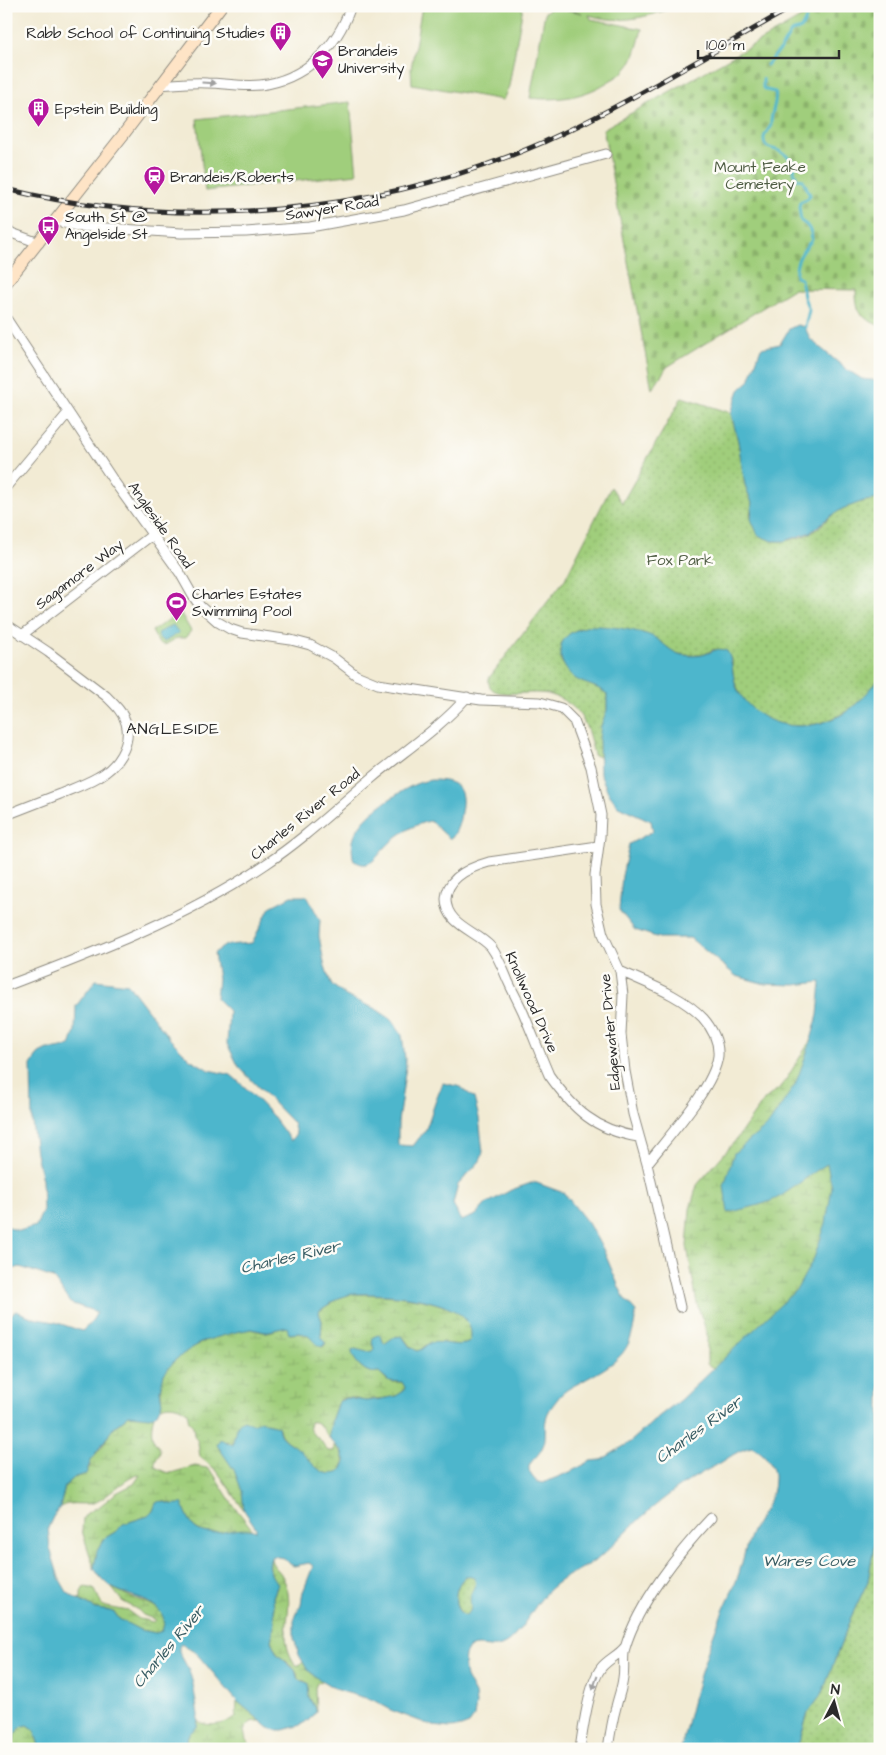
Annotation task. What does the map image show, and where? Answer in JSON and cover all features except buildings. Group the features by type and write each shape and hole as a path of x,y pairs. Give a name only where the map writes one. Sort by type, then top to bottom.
{"main road":[{"path":"6,283 124,135 221,6"}],"street":[{"path":"160,85 207,83 260,85 296,75 309,67 328,48 344,24 351,6"},
{"name":"Sawyer Road","path":"56,221 77,226 157,233 246,232 310,226 404,210 606,154"},
{"path":"6,231 39,243"},
{"name":"Angleside Road","path":"6,318 68,413 180,574 200,606 218,622 242,633 291,640 310,645 334,658 356,675 378,684 467,697"},
{"path":"6,487 68,413"},
{"name":"Sagamore Way","path":"22,635 152,535"},
{"path":"6,624 106,696 124,719 127,733 122,753 107,772 85,784 6,815"},
{"name":"Edgewater Drive","path":"467,697 498,701 540,702 561,708 574,721 591,767 601,815 595,876 596,904 603,934 620,971 623,995 622,1051 624,1071 638,1137 647,1164 680,1307"},
{"name":"Charles River Road","path":"6,986 160,924 194,908 244,879 308,833 353,793 439,725 467,697"},
{"name":"Knollwood Drive","path":"598,846 489,862 474,866 462,873 454,881 448,890 446,899 448,909 454,919 482,939 491,948 503,966 546,1069 560,1091 574,1106 608,1130 638,1137"},
{"path":"620,971 677,998 703,1018 717,1041 718,1055 709,1081 647,1164"},
{"path":"580,1749 591,1693 601,1668 625,1647 650,1597 680,1554 711,1518"},
{"path":"608,1749 623,1680 625,1647"}],"green space":[{"path":"422,6 523,6 509,86 503,100 412,84 411,69"},
{"path":"562,6 678,6 634,18 612,19 589,15 591,19 642,29 630,64 624,72 615,78 602,86 582,94 551,99 530,98 545,12 553,7 582,13"},
{"name":"Mount Feake Cemetery","path":"822,6 880,6 880,326 868,320 860,313 856,290 793,289 667,367 652,389 603,129"},
{"path":"350,102 357,174 205,191 197,119"},
{"name":"Fox Park","path":"682,397 731,413 738,441 745,485 752,503 750,515 772,541 789,540 807,535 840,510 851,505 880,499 880,678 857,703 840,715 822,723 803,726 784,725 768,720 753,710 742,697 734,680 732,659 714,649 703,655 684,655 675,653 651,636 639,633 580,628 568,635 561,644 561,661 566,668 584,682 601,689 607,694 607,710 601,726 599,757 594,755 588,730 582,719 569,704 560,698 548,694 495,691 489,685 489,678 565,579 611,487 622,503"},
{"name":"Charles Estates Swimming Pool","path":"180,612 191,631 185,638 177,638 165,645 159,644 152,631"},
{"path":"815,1033 841,1204 800,1293 718,1366 713,1368 707,1364 707,1333 697,1304 687,1246 690,1209 697,1185 735,1141 765,1099 782,1086"},
{"path":"351,1294 404,1297 445,1307 461,1315 470,1327 470,1342 460,1345 434,1343 426,1345 419,1351 412,1349 404,1338 397,1336 384,1344 381,1336 372,1342 374,1349 372,1351 353,1356 360,1366 367,1371 379,1372 386,1379 393,1382 402,1382 405,1387 400,1394 392,1397 366,1401 345,1398 339,1401 330,1430 330,1439 317,1423 310,1422 311,1431 328,1451 334,1451 334,1445 342,1455 343,1465 340,1473 324,1473 315,1468 300,1451 281,1436 279,1428 276,1426 266,1423 249,1423 241,1428 236,1434 233,1445 227,1441 219,1449 231,1464 240,1482 244,1510 217,1471 200,1457 198,1442 194,1435 193,1426 189,1422 187,1412 175,1406 161,1407 163,1376 177,1358 188,1350 213,1338 249,1329 268,1332 287,1327 291,1334 299,1333 306,1335 323,1347 326,1343 321,1336 322,1321 319,1313 320,1310 339,1298"},
{"path":"129,1415 154,1416 152,1434 160,1451 155,1467 171,1473 195,1466 207,1468 213,1473 233,1505 252,1529 222,1533 200,1531 192,1525 182,1508 164,1501 156,1503 153,1511 148,1516 123,1524 105,1538 97,1551 94,1568 82,1531 83,1518 87,1513 100,1506 116,1493 134,1484 140,1475 124,1482 96,1502 69,1504 60,1507 65,1486 90,1467 91,1460 103,1445 110,1431"},
{"path":"880,1505 880,1749 797,1749 808,1713 825,1686 851,1617 868,1581 877,1529 875,1515"},
{"path":"271,1558 288,1590 286,1638 290,1656 296,1665 300,1665 303,1662 312,1674 323,1680 317,1683 315,1688 316,1711 309,1697 305,1681 298,1680 297,1673 291,1665 277,1654 271,1641 275,1622 273,1597 277,1588 270,1570"},
{"path":"468,1576 474,1578 476,1583 471,1599 471,1609 464,1616 457,1608 456,1595 460,1583"},
{"path":"84,1587 95,1590 102,1605 128,1611 139,1619 153,1622 156,1620 143,1615 122,1601 111,1587 152,1605 161,1612 163,1617 162,1631 156,1633 140,1630 119,1619 115,1613 96,1609 78,1599 81,1598 81,1592"},
{"path":"237,1701 263,1722 252,1722 247,1725 244,1731 246,1740 255,1749 195,1749 189,1747 187,1743 188,1733 197,1727 198,1721 212,1725 233,1719 236,1717"},
{"path":"27,1725 34,1730 40,1749 12,1749 17,1731 21,1726"}],"water":[{"path":"797,325 805,327 810,339 846,369 862,379 880,381 880,499 864,501 842,509 811,532 785,541 772,541 758,535 751,519 752,503 745,485 738,441 731,413 739,390 749,381 761,348 780,344 789,329"},
{"path":"173,625 179,633 164,642 159,638 158,633"},
{"path":"589,626 613,627 640,632 654,637 671,650 683,655 700,655 720,649 727,651 734,679 742,697 763,716 775,722 788,725 815,724 828,721 847,712 880,678 880,1505 875,1515 877,1529 868,1581 851,1617 825,1686 808,1713 797,1749 681,1749 696,1688 711,1643 737,1579 750,1537 772,1494 774,1474 771,1464 761,1453 752,1447 737,1452 692,1478 641,1517 599,1558 556,1583 545,1594 511,1640 496,1647 474,1646 469,1648 465,1655 464,1666 466,1677 475,1694 476,1704 474,1717 469,1724 450,1728 433,1726 393,1711 373,1700 337,1690 316,1677 307,1669 299,1655 294,1638 294,1620 313,1566 309,1563 294,1566 283,1558 272,1556 269,1564 270,1571 278,1584 273,1597 275,1622 271,1641 277,1654 295,1670 298,1680 308,1683 309,1697 316,1711 309,1720 298,1726 283,1730 269,1728 237,1701 196,1653 181,1644 179,1652 189,1670 198,1715 197,1727 187,1737 189,1747 195,1749 40,1749 34,1730 27,1725 20,1728 14,1737 12,1749 6,1749 6,1318 16,1311 37,1319 55,1322 82,1331 91,1323 97,1312 70,1303 53,1278 20,1267 6,1271 6,1226 19,1231 36,1226 43,1210 42,1180 32,1122 31,1065 39,1053 47,1049 70,1046 75,1031 76,1006 96,980 128,984 169,1038 190,1059 209,1070 231,1075 271,1114 291,1141 296,1133 293,1123 239,1067 227,1044 229,1011 216,998 218,979 214,953 226,945 252,943 270,907 291,896 307,896 320,920 319,936 324,963 331,984 346,996 376,1009 391,1019 402,1035 406,1066 398,1122 398,1145 413,1146 426,1129 443,1083 461,1087 474,1098 479,1118 483,1152 480,1161 458,1185 453,1204 461,1221 476,1215 486,1204 511,1190 534,1182 564,1193 588,1223 603,1249 625,1299 636,1311 631,1338 621,1356 604,1369 564,1392 549,1411 545,1423 544,1443 529,1466 531,1475 536,1481 543,1483 591,1461 601,1460 629,1443 680,1400 797,1289 814,1258 826,1223 832,1187 827,1164 775,1199 728,1213 724,1186 734,1153 768,1125 795,1085 818,1015 821,982 795,985 765,984 736,976 690,938 659,938 635,930 619,910 622,876 629,844 653,831 651,821 618,806 609,794 600,774 599,739 601,726 607,710 607,694 576,679 567,670 561,658 560,652 563,640 578,629","holes":["351,1294 404,1297 425,1300 445,1306 461,1315 470,1327 470,1342 461,1345 435,1342 417,1351 409,1346 402,1336 394,1337 384,1344 381,1336 378,1335 373,1337 374,1349 372,1351 352,1350 355,1360 364,1369 371,1372 379,1372 389,1381 402,1382 405,1387 404,1391 396,1396 366,1401 346,1398 338,1402 332,1418 329,1435 330,1439 341,1451 345,1462 340,1472 334,1474 318,1469 301,1451 282,1437 278,1426 261,1421 252,1424 244,1420 241,1422 236,1430 233,1445 220,1439 217,1445 234,1470 242,1491 244,1510 256,1531 249,1529 215,1533 200,1531 193,1526 183,1508 183,1504 160,1501 156,1503 153,1511 148,1516 123,1524 105,1538 97,1551 94,1568 110,1586 156,1607 162,1613 164,1621 162,1631 156,1633 140,1630 119,1619 115,1613 96,1609 67,1592 59,1578 50,1548 48,1528 60,1507 65,1486 75,1477 86,1474 91,1460 114,1427 129,1415 149,1417 157,1413 162,1403 160,1390 164,1374 174,1361 204,1341 252,1329 265,1332 287,1327 289,1334 306,1335 322,1347 326,1343 321,1336 322,1321 319,1313 320,1310 339,1298","468,1576 474,1578 476,1583 470,1598 471,1609 464,1616 457,1608 456,1595 460,1583"]},
{"path":"431,780 447,781 457,786 460,790 462,796 461,815 452,838 449,838 430,821 417,825 399,835 371,862 363,864 354,861 353,840 362,823 369,815 406,789 420,782"}],"waterway":[{"path":"767,65 782,47 791,32 801,29 806,19"},
{"path":"763,79 763,88 775,92 776,96 771,125 764,136 764,143 767,147 781,152 792,161 795,165 794,171 797,179 803,180 810,195 807,199 800,202 799,207 801,221 809,229 812,240 805,248 796,266 796,277 801,279 804,297 809,310 805,327"}],"railway":[{"path":"6,189 73,202 141,210 210,212 279,209 347,200 414,186 480,167 544,142 576,127 639,94 794,6"}],"place":[{"name":"Rabb School of Continuing Studies","path":"281,52"},
{"name":"Brandeis University","path":"322,79"},
{"name":"Epstein Building","path":"39,128"},
{"name":"Brandeis/Roberts","path":"154,196"},
{"name":"South St @ Angelside St","path":"49,245"},
{"name":"Charles Estates Swimming Pool","path":"176,622"}],"district":[{"name":"ANGLESIDE","path":"173,728"}],"water label":[{"name":"Charles River","path":"290,1256"},
{"name":"Charles River","path":"698,1429"},
{"name":"Wares Cove","path":"809,1560"},
{"name":"Charles River","path":"168,1646"}]}
